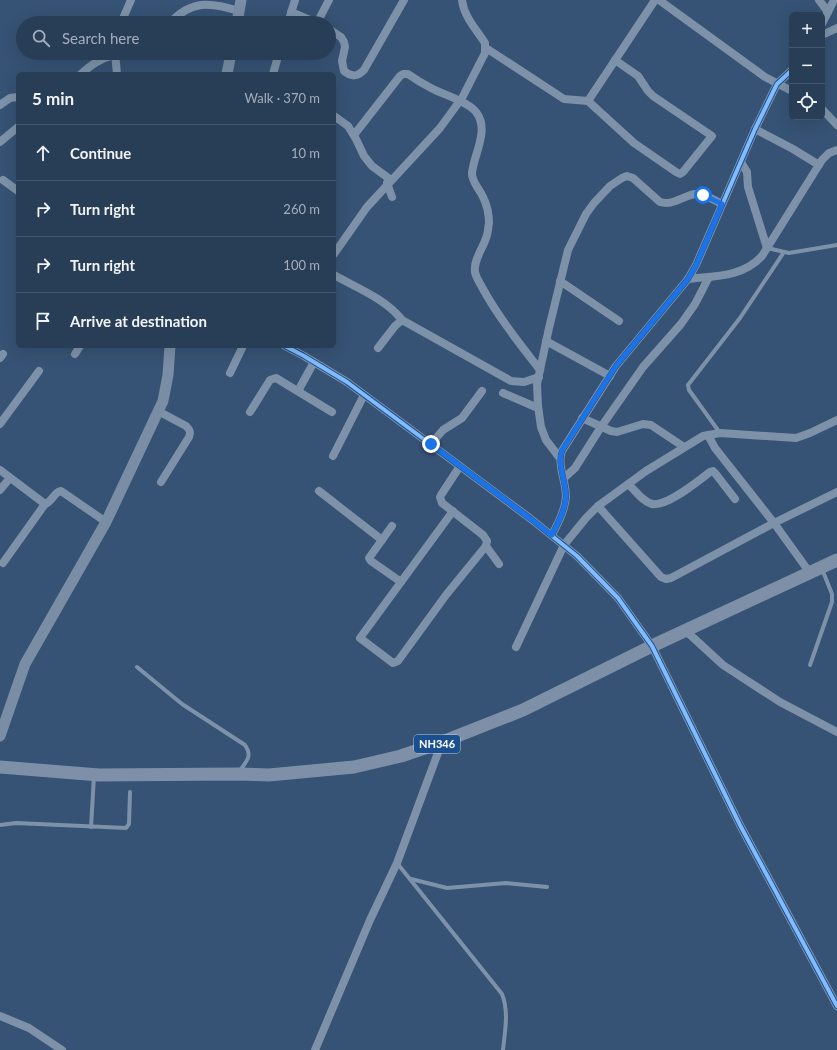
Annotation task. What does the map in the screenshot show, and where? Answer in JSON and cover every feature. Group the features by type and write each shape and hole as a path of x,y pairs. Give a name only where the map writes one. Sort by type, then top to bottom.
{"highway":[{"name":"NH346","path":"0,767 94,774 269,775 354,768 401,756 442,742 523,710 652,646 837,560"}],"main road":[{"path":"238,16 241,4"},
{"path":"227,72 230,60"},
{"path":"0,735 25,664 106,522 163,401 166,388 167,348"}],"street":[{"path":"124,16 131,0"},
{"path":"290,16 295,0"},
{"path":"320,16 328,0"},
{"path":"336,34 341,37 344,42 345,47 342,61 344,71 350,75 356,76 361,74 404,0"},
{"path":"336,251 358,218 389,181 411,160 440,128 460,102 485,53 485,43 468,19 463,8 462,0"},
{"path":"588,101 655,0"},
{"path":"659,0 765,77 789,90"},
{"path":"819,0 828,12"},
{"path":"825,18 834,0"},
{"path":"175,16 178,11 193,4 204,2 241,4"},
{"path":"291,12 300,16"},
{"path":"825,34 837,28"},
{"path":"486,48 564,99 588,101 634,143 680,174 712,136 653,96 638,76 615,60"},
{"path":"83,72 98,60"},
{"path":"115,60 117,72"},
{"path":"274,72 277,60"},
{"path":"559,457 566,442 610,376 652,321 688,279 696,266 722,204 777,84 789,73"},
{"path":"354,135 400,76 404,74 408,74 430,88 468,105 476,112 482,124 472,174 473,181 483,196 488,210 489,222 487,237 474,270 486,296 540,373"},
{"path":"0,105 10,98 16,97"},
{"path":"825,112 837,125"},
{"path":"336,117 348,126 364,156 372,166 389,181 392,197"},
{"path":"0,142 16,129"},
{"path":"756,129 794,149 819,165"},
{"path":"688,279 732,274 755,263 767,248 819,165 829,153 837,150"},
{"path":"741,162 747,172 748,187 767,248"},
{"path":"552,535 561,516 566,497 564,478 559,457 546,440 541,427 538,408 537,384 568,250 586,214 610,186 627,176 633,178 660,202 671,203 696,194 703,195 722,204"},
{"path":"3,180 16,190"},
{"path":"336,276 383,302 395,311 402,320 511,381 524,382 540,373"},
{"path":"564,478 575,468 601,427 643,367 681,324 692,309 704,290 709,276"},
{"path":"560,281 619,321"},
{"path":"378,348 395,326 402,320"},
{"path":"546,341 610,376"},
{"path":"75,354 79,348"},
{"path":"230,373 242,348"},
{"path":"289,348 347,382 552,535 588,567 618,598 652,646 740,825 836,1004"},
{"path":"298,391 314,362"},
{"path":"0,424 38,371"},
{"path":"250,412 270,380 274,378 332,412"},
{"path":"431,444 442,430 462,418 482,392"},
{"path":"503,393 538,408"},
{"path":"333,456 364,395"},
{"path":"158,411 186,426 191,433 161,482"},
{"path":"582,418 611,432 617,432 643,424 651,425 684,447"},
{"path":"516,647 564,545 598,506 628,484 684,447 708,434 796,438 837,420"},
{"path":"708,434 715,448 774,523 816,570"},
{"path":"460,466 440,497 442,503 483,534 487,542 486,546 499,564"},
{"path":"0,470 45,504"},
{"path":"628,484 647,502 661,504 713,471 735,499"},
{"path":"0,490 10,478"},
{"path":"3,563 45,504 48,504 57,492 61,491 106,522"},
{"path":"319,491 382,540"},
{"path":"598,506 661,576 666,579 671,578 774,523 837,492"},
{"path":"453,511 360,638 393,663 398,661 446,595 486,546"},
{"path":"392,526 370,557 370,560 401,582"},
{"path":"686,631 723,665 780,702 837,732"},
{"path":"315,1050 370,920 397,863 442,742"},
{"path":"0,1016 29,1028 62,1050"}],"lane":[{"path":"767,248 789,254 837,245"},
{"path":"720,434 689,390 688,385 740,318 784,252"},
{"path":"810,665 832,602 832,594 816,570"},
{"path":"137,667 182,704 245,745 248,750 249,757 238,774"},
{"path":"92,827 94,774"},
{"path":"0,825 16,823 126,828 129,824 130,792"},
{"path":"397,863 502,994 506,1004 507,1014 503,1050"},
{"path":"410,879 447,888 506,883 547,887"}],"cycle path":[{"path":"552,535 563,512 566,497 561,467 562,451 616,366 688,279 696,265 755,129 777,84 789,73"},
{"path":"289,348 347,382 531,519 577,556 618,598 652,646 740,825 837,1006"}],"route":[{"path":"431,444 552,535 561,516 566,497 564,478 559,457 562,450 616,366 688,279 696,266 722,204 703,195"}]}
